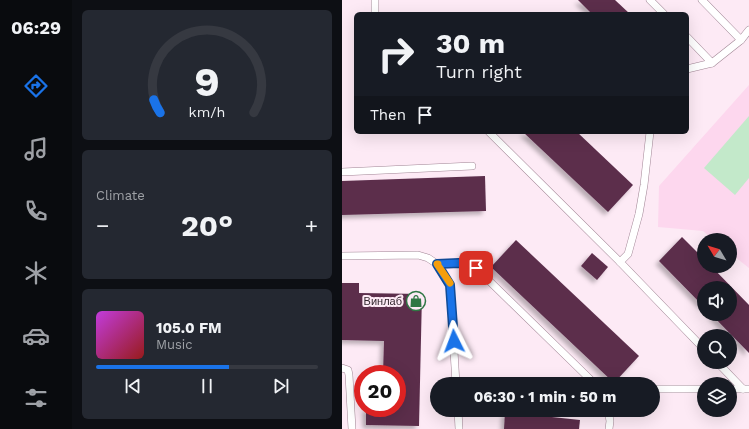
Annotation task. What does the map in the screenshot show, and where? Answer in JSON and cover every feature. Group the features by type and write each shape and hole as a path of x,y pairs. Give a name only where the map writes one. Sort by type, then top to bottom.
{"lane":[{"path":"375,0 375,12"},
{"path":"650,0 662,12"},
{"path":"702,0 741,40"},
{"path":"689,69 712,63 741,40 749,30"},
{"path":"689,40 712,63"},
{"path":"491,134 620,262 697,342"},
{"path":"620,262 628,254 639,214 650,134"},
{"path":"342,172 472,166"},
{"path":"342,256 418,255 428,258 437,264 450,285 456,377"},
{"path":"437,264 459,263 476,268 588,377"},
{"path":"342,368 348,370 349,375 352,429"},
{"path":"724,369 746,389"},
{"path":"660,389 697,389"},
{"path":"458,417 459,429"},
{"path":"609,417 609,429"}],"shaded area":[{"path":"749,85 749,268 737,259 737,233 705,233 703,231 658,227 659,186"}],"green space":[{"path":"749,116 749,178 735,195 704,168"}],"building":[{"path":"578,0 615,0 628,12 590,12"},
{"path":"525,134 579,134 633,185 608,212"},
{"path":"485,176 486,211 342,215 342,181"},
{"path":"682,237 697,252 697,273 718,273 726,281 697,281 697,300 659,261"},
{"path":"516,240 639,356 620,377 608,377 491,267"},
{"path":"592,253 608,267 597,280 581,266"},
{"path":"342,283 359,283 359,293 422,294 419,426 366,425 366,417 406,417 406,365 383,365 384,341 342,340"},
{"path":"737,293 749,305 749,353 737,341 737,329 726,329 718,321 737,321"},
{"path":"505,417 552,417 580,420 579,429 504,429"}],"slow traffic":[{"path":"438,264 450,283"}],"place":[{"name":"Винлаб","path":"416,301"}],"route":[{"path":"454,341 450,285 437,264 459,263 476,268"}]}
